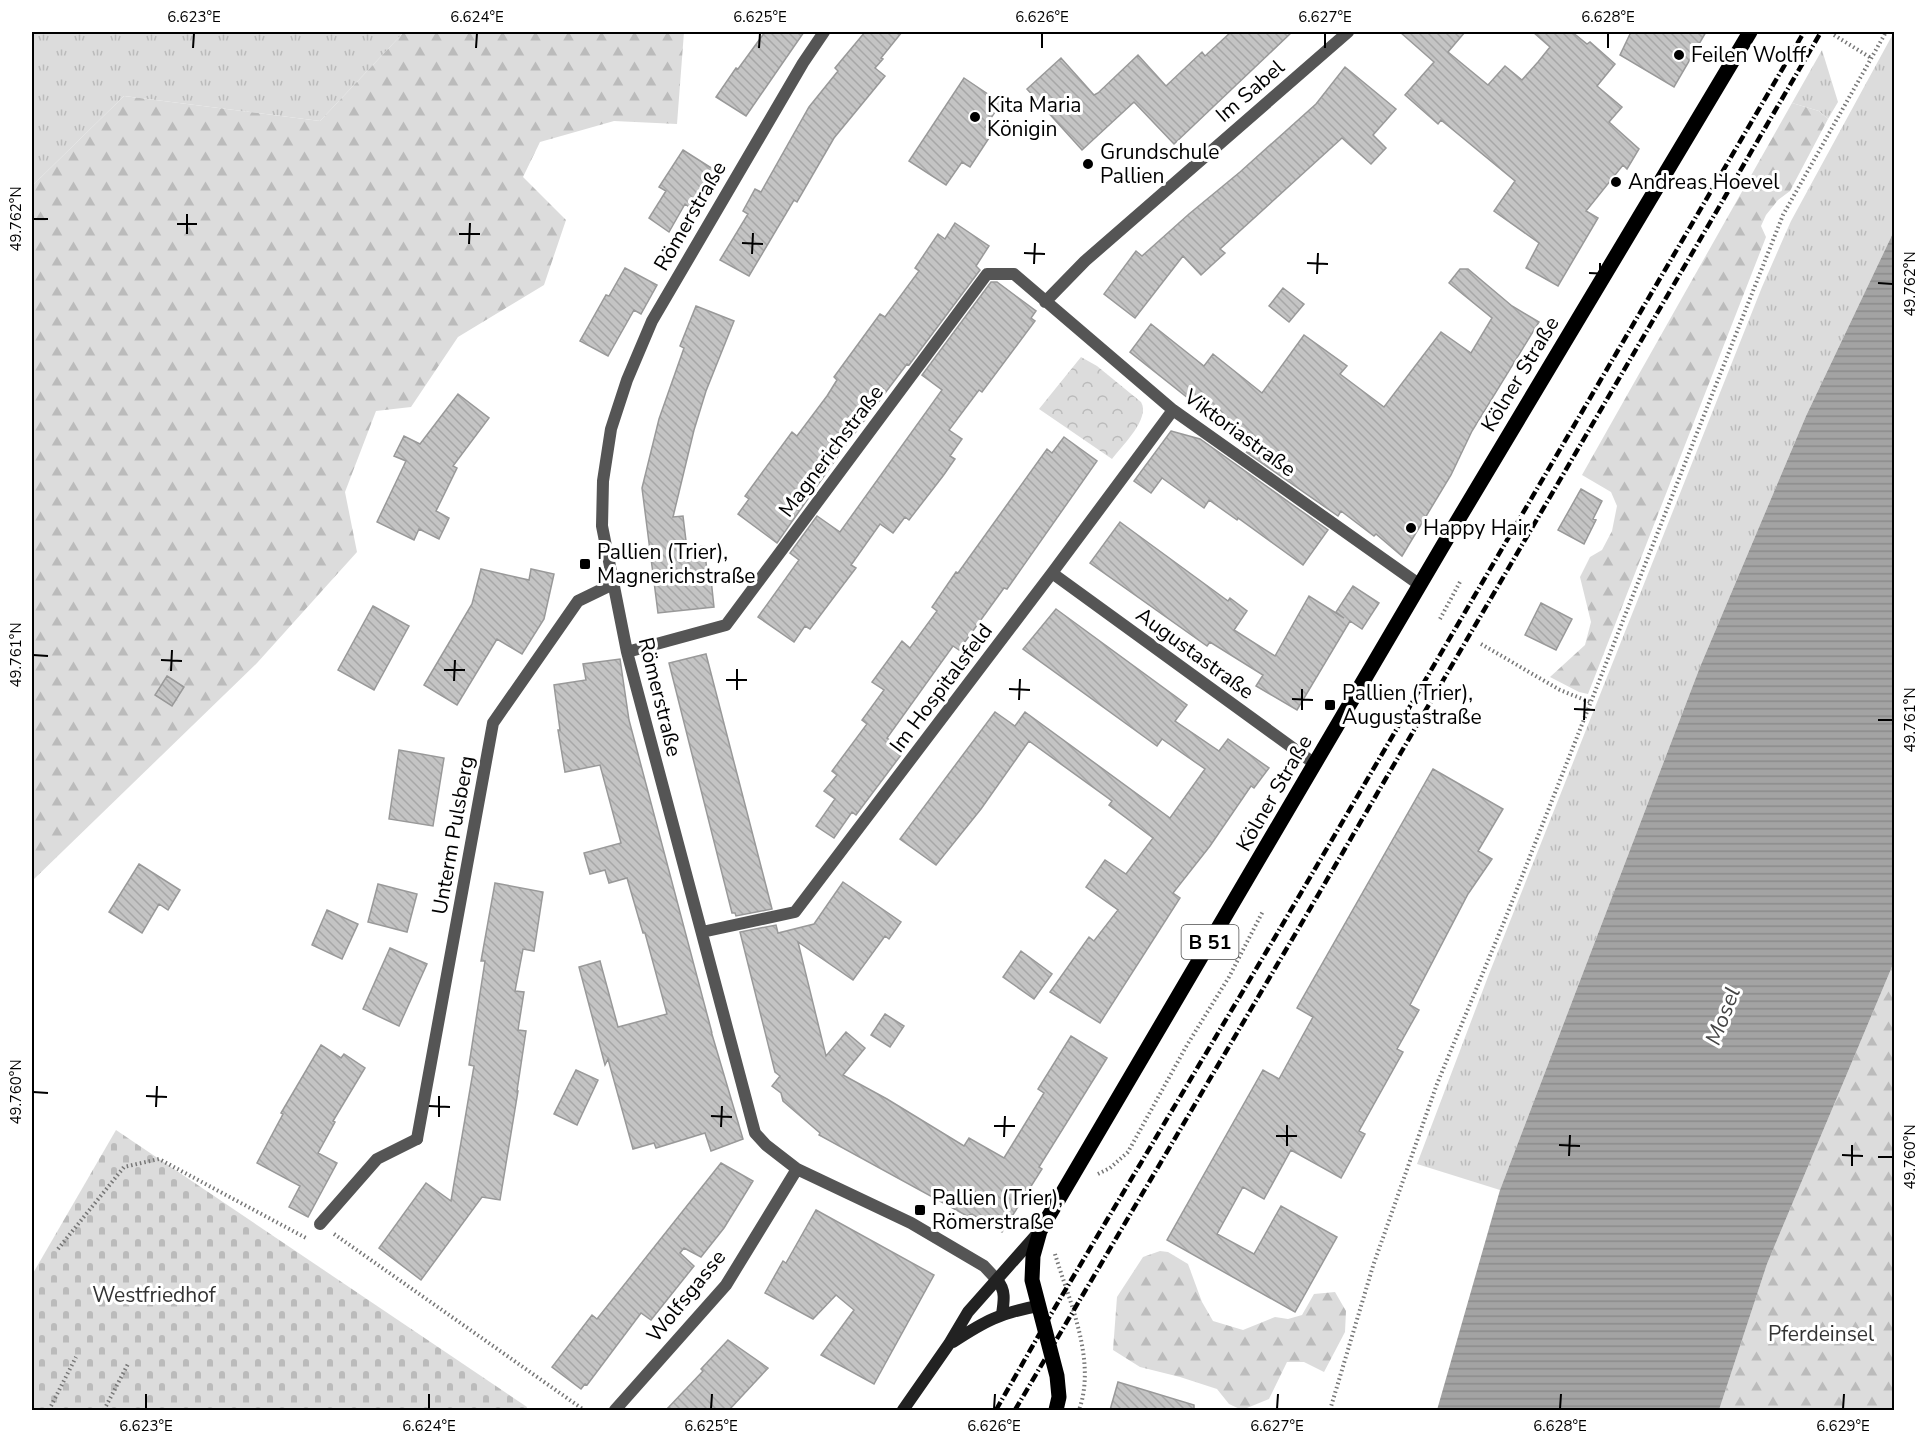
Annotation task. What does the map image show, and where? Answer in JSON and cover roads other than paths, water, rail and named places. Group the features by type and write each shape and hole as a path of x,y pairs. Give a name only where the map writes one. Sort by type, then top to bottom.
{"main road":[{"name":"Kölner Straße","path":"1038,1306 1031,1272 1040,1231 1749,32"},
{"name":"B 51","path":"1038,1306 1057,1376 1059,1397 1056,1410"}],"street":[{"name":"Römerstraße","path":"824,32 797,73 652,321 627,380 611,429 603,481 602,526 627,652 755,1133 796,1169 911,1223 984,1266 997,1280"},
{"name":"Im Sabel","path":"1045,302 1085,261 1348,32"},
{"name":"Magnerichstraße","path":"627,652 726,625 987,274 1014,274 1045,302"},
{"name":"Viktoriastraße","path":"1045,302 1173,410 1420,585"},
{"name":"Im Hospitalsfeld","path":"702,932 795,912 1173,410"},
{"name":"Augustastraße","path":"1052,573 1316,764"},
{"name":"Unterm Pulsberg","path":"320,1224 377,1159 417,1139 493,723 578,601 613,584"},
{"name":"Wolfsgasse","path":"615,1410 726,1285 796,1169"},
{"path":"903,1410 949,1344 968,1312 1040,1231"},
{"path":"997,1280 1002,1285 1004,1294 1002,1314"},
{"path":"949,1344 982,1323 1002,1314 1038,1306"}],"water":[{"name":"Mosel","path":"1894,231 1894,962 1767,1264 1719,1410 1437,1410 1500,1190 1700,667 1806,416"}],"railway":[{"path":"996,1410 1804,32"},
{"path":"1015,1410 1821,32"}],"place":[{"name":"Feilen Wolff","path":"1679,55"},
{"name":"Kita Maria Königin","path":"975,117"},
{"name":"Grundschule Pallien","path":"1088,164"},
{"name":"Andreas Hoevel","path":"1616,182"},
{"name":"Happy Hair","path":"1411,528"},
{"name":"Pallien (Trier), Magnerichstraße","path":"585,564"},
{"name":"Pallien (Trier), Augustastraße","path":"1330,705"},
{"name":"Pallien (Trier), Römerstraße","path":"920,1210"}],"park label":[{"name":"Westfriedhof","path":"154,1295"},
{"name":"Pferdeinsel","path":"1821,1334"}]}
